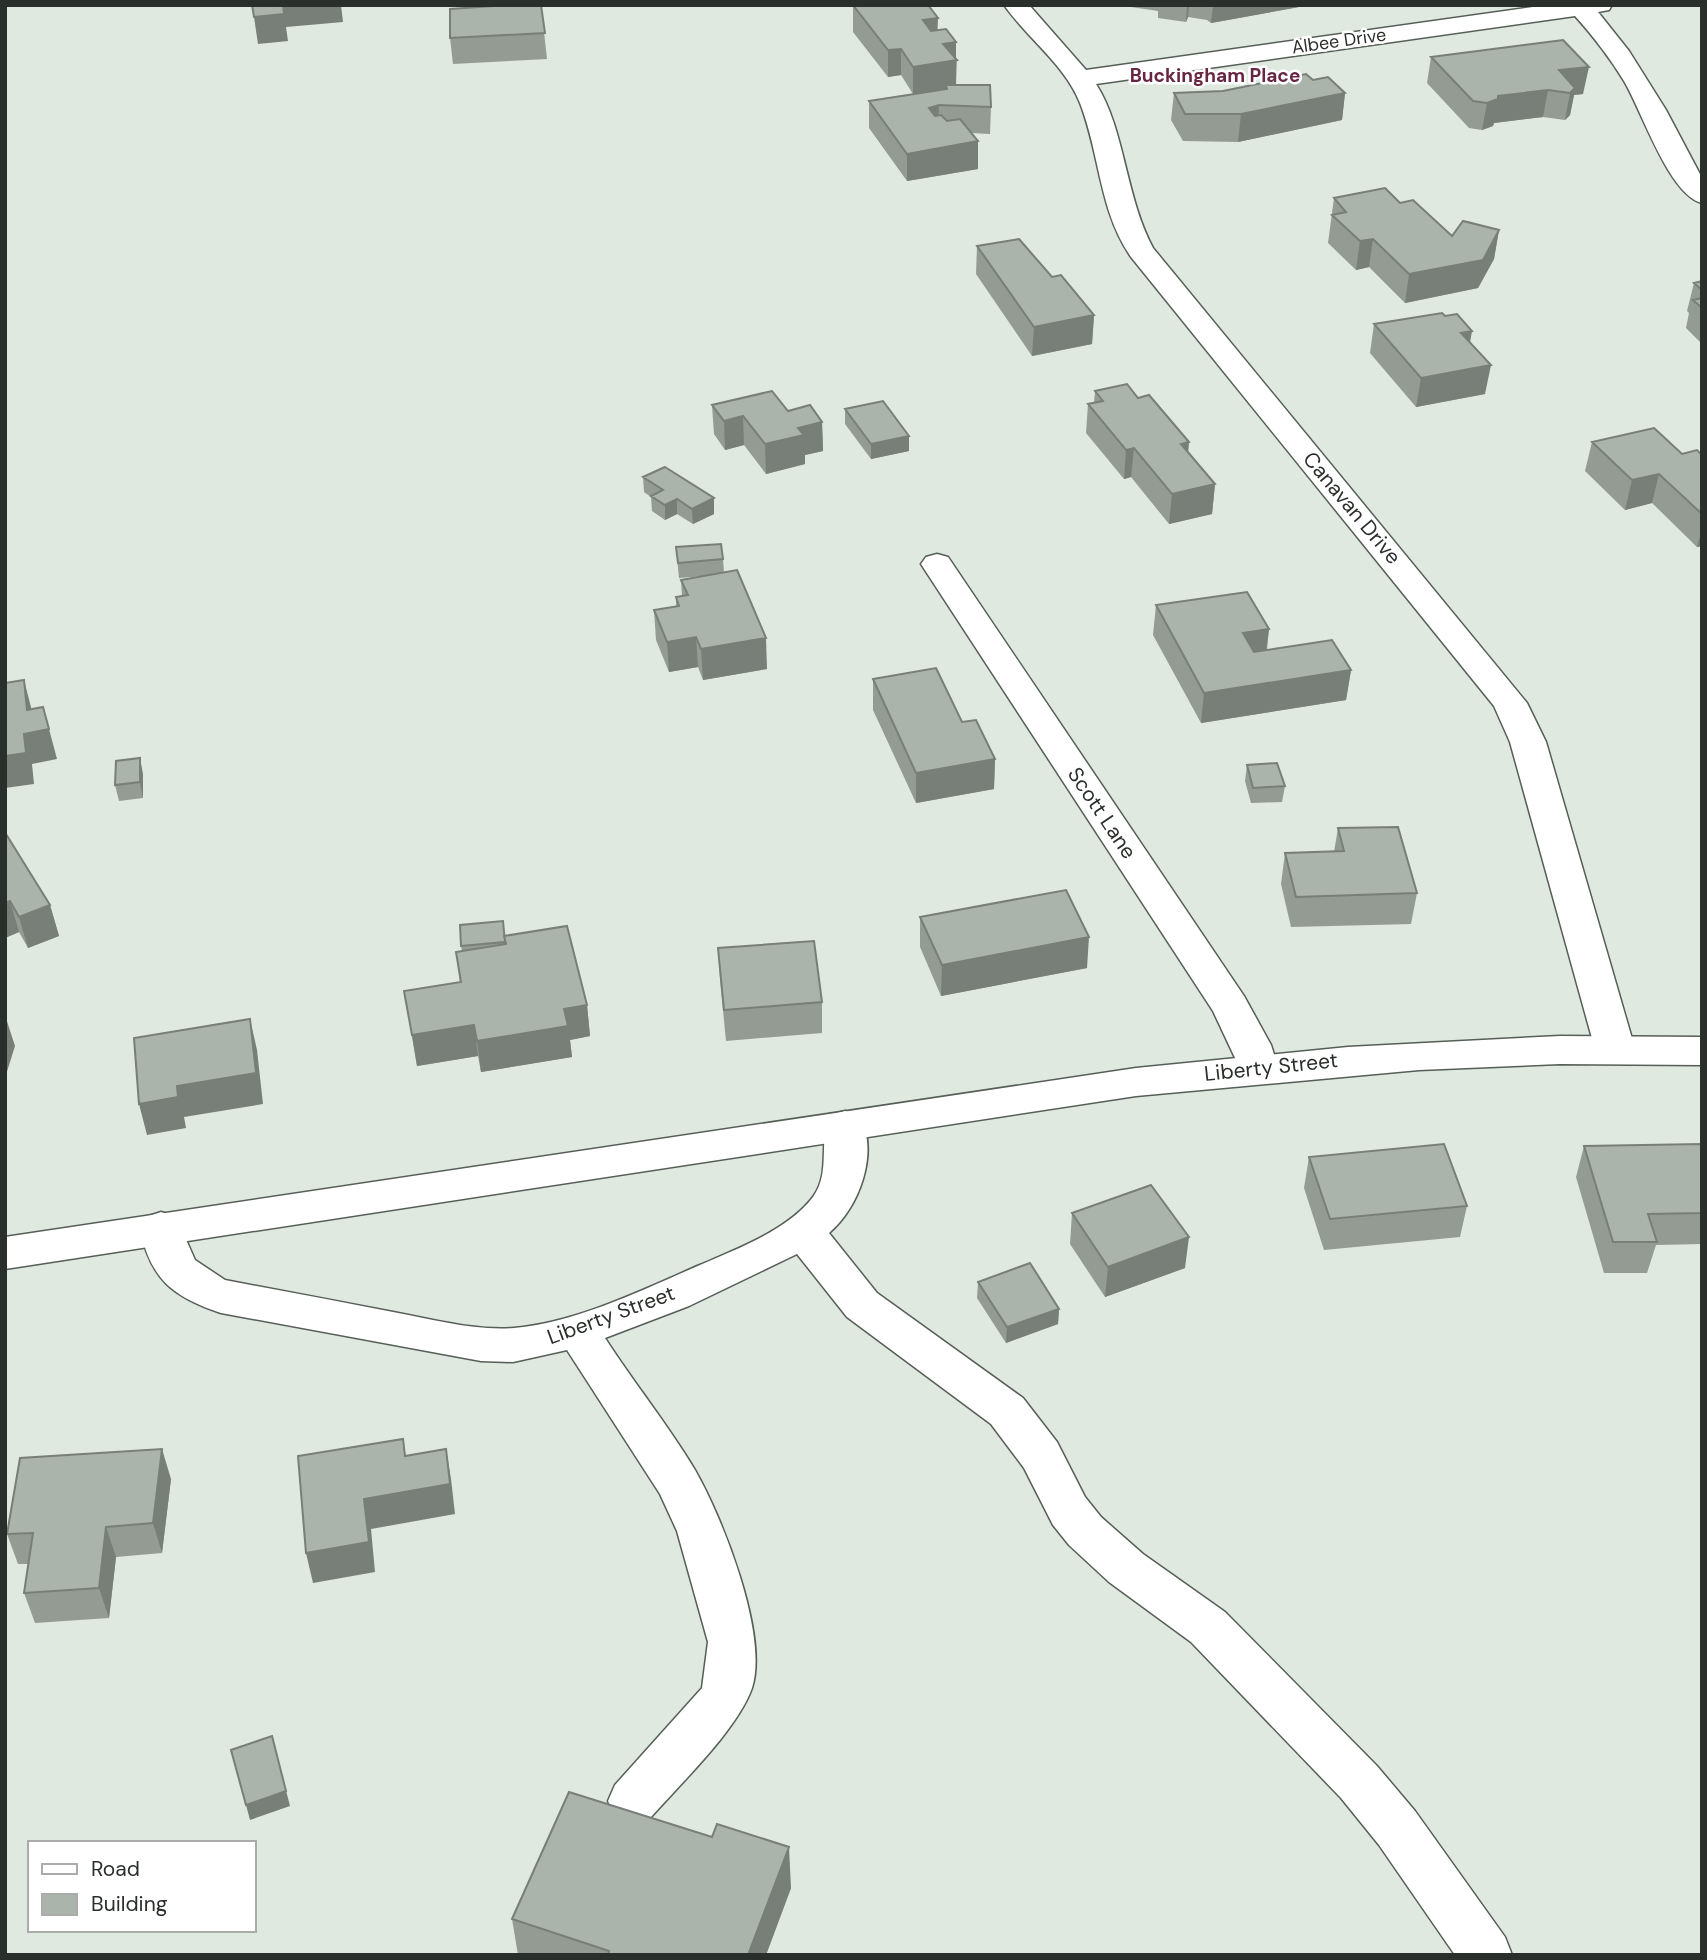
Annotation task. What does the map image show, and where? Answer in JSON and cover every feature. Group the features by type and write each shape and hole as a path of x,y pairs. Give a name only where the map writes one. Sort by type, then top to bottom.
{"street":[{"name":"Canavan Drive","path":"1016,5 1078,79 1093,103 1115,194 1141,251 1510,703 1528,742 1615,1049"},
{"name":"Albee Drive","path":"1078,79 1590,6"},
{"path":"1590,6 1652,108 1680,170 1702,195"},
{"name":"Scott Lane","path":"937,564 1230,1006 1258,1067"},
{"name":"Liberty Street","path":"5,1253 1136,1082 1258,1067 1485,1050 1702,1051"},
{"name":"Liberty Street","path":"161,1228 171,1264 183,1279 200,1289 221,1296 485,1345 548,1341 741,1265 800,1234 822,1215 836,1193 845,1170 848,1147 845,1126"},
{"path":"800,1234 817,1247 862,1305 1007,1410 1041,1454 1069,1511 1085,1531 1126,1568 1208,1627 1303,1723 1397,1828 1486,1955"},
{"path":"578,1331 691,1508 727,1617 732,1642 729,1677 719,1703 633,1801"}],"building":[{"path":"252,5 283,5 284,14 254,17"},
{"path":"541,5 545,33 450,38 450,9"},
{"path":"853,5 928,5 938,18 923,20 931,31 946,29 956,42 943,44 957,60 913,67 901,49 888,50"},
{"path":"1563,40 1589,67 1559,70 1575,88 1570,93 1548,90 1498,96 1498,99 1487,103 1473,101 1431,57"},
{"path":"1306,74 1313,80 1328,77 1345,93 1241,114 1185,114 1174,93 1223,91"},
{"path":"946,85 990,85 991,107 939,105 929,108 935,116 941,115 947,121 960,119 978,141 907,154 869,101 947,89"},
{"path":"1385,188 1400,203 1413,200 1452,236 1463,221 1499,230 1483,260 1409,274 1373,239 1360,241 1332,215 1346,212 1334,198"},
{"path":"1019,239 1052,277 1061,275 1094,315 1034,327 977,246"},
{"path":"1702,281 1702,290 1694,283"},
{"path":"1702,298 1702,308 1693,300"},
{"path":"1442,313 1445,316 1457,314 1472,331 1461,333 1491,365 1421,378 1374,324"},
{"path":"1127,384 1138,398 1149,395 1189,442 1181,444 1215,484 1172,494 1134,448 1126,450 1088,404 1103,401 1095,391"},
{"path":"772,391 788,411 810,405 822,422 798,428 804,435 765,444 743,416 724,421 712,405"},
{"path":"883,401 909,436 871,444 845,409"},
{"path":"1654,428 1682,454 1697,450 1702,455 1702,514 1659,474 1632,480 1592,442"},
{"path":"665,467 714,498 692,509 677,499 665,505 651,496 663,490 643,477"},
{"path":"721,544 723,559 678,563 676,547"},
{"path":"737,570 766,638 701,649 696,637 667,642 654,610 679,606 676,597 688,595 681,580"},
{"path":"1247,592 1269,629 1243,633 1254,652 1332,640 1351,670 1204,693 1156,605"},
{"path":"936,668 962,722 976,720 995,759 916,773 873,679"},
{"path":"24,680 27,710 43,707 49,729 24,734 26,753 5,756 5,683"},
{"path":"140,758 140,782 115,785 116,761"},
{"path":"1277,763 1285,786 1253,788 1247,765"},
{"path":"1398,827 1417,893 1296,897 1285,853 1344,851 1338,828"},
{"path":"6,834 50,905 19,917 10,901 5,903"},
{"path":"1066,890 1089,937 942,965 920,917"},
{"path":"503,921 505,942 461,946 460,925"},
{"path":"567,926 587,1005 564,1009 568,1026 477,1041 474,1025 412,1035 404,991 461,982 456,952 506,944 504,936"},
{"path":"814,941 822,1002 724,1010 718,948"},
{"path":"250,1019 256,1073 177,1086 178,1097 139,1104 134,1038"},
{"path":"1444,1144 1467,1206 1330,1219 1309,1157"},
{"path":"1702,1144 1702,1213 1648,1214 1657,1242 1613,1242 1584,1146"},
{"path":"1151,1185 1189,1237 1108,1267 1072,1213"},
{"path":"1030,1263 1059,1309 1007,1327 978,1282"},
{"path":"403,1439 405,1456 446,1449 450,1484 364,1499 369,1542 306,1553 298,1456"},
{"path":"162,1449 153,1523 106,1527 99,1588 24,1593 33,1533 7,1534 20,1458"},
{"path":"272,1736 286,1791 246,1805 231,1750"},
{"path":"569,1792 712,1837 717,1824 789,1847 748,1955 608,1955 609,1951 512,1919"}],"district":[{"name":"Buckingham Place","path":"1215,75"}]}
